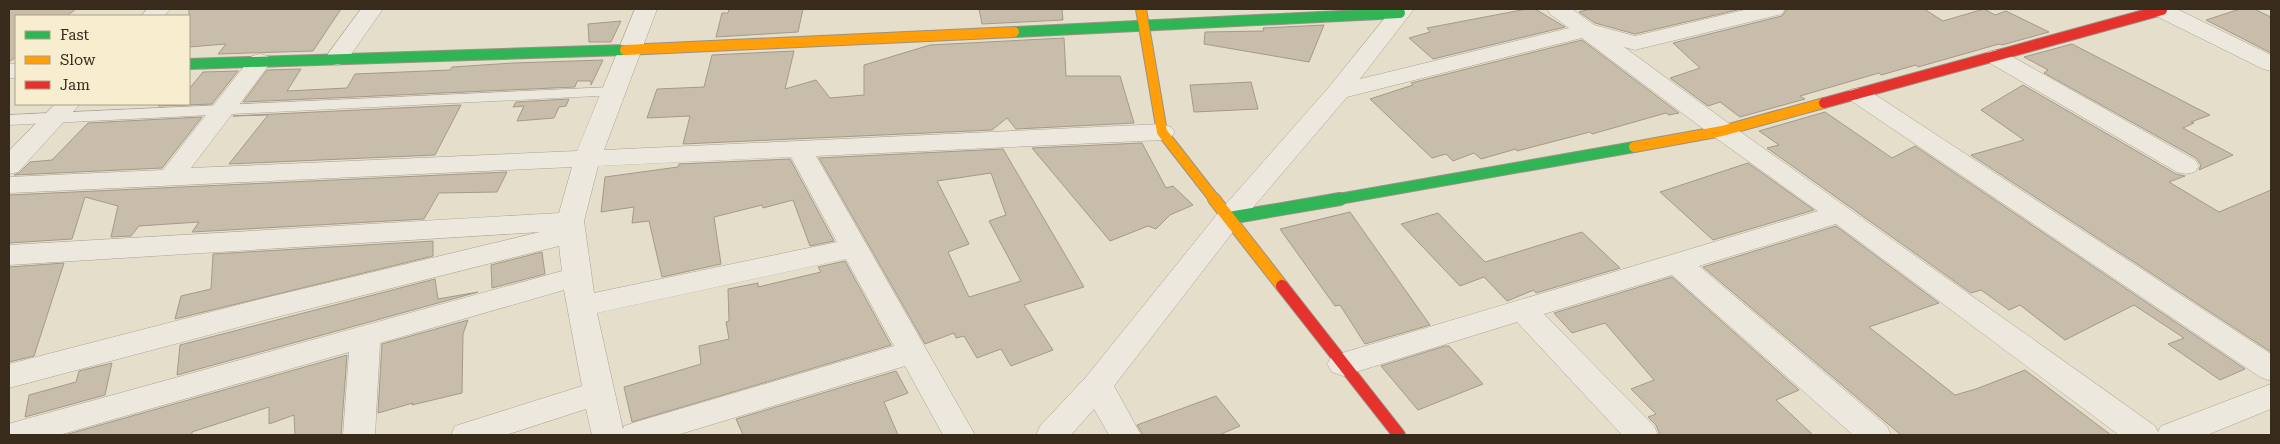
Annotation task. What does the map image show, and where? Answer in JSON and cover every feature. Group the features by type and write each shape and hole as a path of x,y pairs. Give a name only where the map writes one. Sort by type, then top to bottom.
{"street":[{"path":"337,58 372,9"},
{"path":"608,435 579,292 572,227 587,159 646,9"},
{"path":"1141,9 1162,132 1399,435"},
{"path":"1558,9 1722,131 1840,214 2143,435"},
{"path":"1338,92 1586,30 1635,43 1774,9"},
{"path":"1229,218 1722,131 1859,95 2161,10 2271,64"},
{"path":"190,64 629,50 1143,26 1402,11"},
{"path":"1052,435 1097,385 1229,218 1338,92 1402,11"},
{"path":"1996,57 2186,166"},
{"path":"171,177 260,61"},
{"path":"1859,95 2271,369"},
{"path":"9,166 62,111"},
{"path":"9,185 1162,132"},
{"path":"800,148 959,435"},
{"path":"1343,364 1840,214"},
{"path":"9,255 572,227"},
{"path":"9,376 572,227"},
{"path":"15,435 365,337 579,292 854,248"},
{"path":"1678,264 1876,435"},
{"path":"1523,310 1642,435"},
{"path":"359,435 365,337"},
{"path":"636,435 912,352"},
{"path":"1097,385 1125,435"},
{"path":"467,435 600,392"},
{"path":"2173,435 2271,396"}],"lane":[{"path":"9,120 62,111 222,110 612,92"}],"building":[{"path":"9,9 76,9 68,15 15,15 15,58 9,62"},
{"path":"189,9 341,9 313,51 218,54 226,44 190,47"},
{"path":"729,9 803,9 798,32 716,37 722,13 728,13"},
{"path":"979,9 1062,9 1063,20 982,24"},
{"path":"1535,9 1565,27 1433,59 1409,38 1430,32 1427,28"},
{"path":"1590,9 1741,9 1635,34 1595,23 1579,12"},
{"path":"1787,9 1924,9 1943,21 1984,9 1995,15 2006,11 2049,32 1918,67 1916,65 1881,75 1879,73 1800,96 1805,99 1740,117 1720,102 1708,106 1670,78 1700,68 1673,43 1782,16"},
{"path":"2240,9 2254,9 2271,17 2271,53 2206,20"},
{"path":"621,21 611,42 589,42 588,24"},
{"path":"1324,25 1309,62 1204,44 1205,32 1264,31 1263,28"},
{"path":"1064,38 1066,76 1120,76 1134,123 1016,129 1007,118 992,130 683,144 690,116 647,118 657,89 704,87 712,55 794,51 785,89 816,80 830,98 864,95 864,65 930,45"},
{"path":"1582,40 1679,113 1669,115 1666,113 1592,134 1590,132 1481,159 1474,153 1453,161 1446,154 1432,158 1370,99 1413,85 1411,83"},
{"path":"2072,44 2210,115 2191,122 2194,123 2183,128 2233,155 2199,170 2201,165 2196,158 2044,73 2048,70 2024,57"},
{"path":"603,60 591,85 591,81 577,81 575,87 243,102 267,70 301,69 287,91 347,88 355,74 450,70 452,67 513,63"},
{"path":"238,71 212,104 190,105 190,88 203,72"},
{"path":"1251,82 1258,109 1194,112 1190,85"},
{"path":"2023,85 2176,174 2185,176 2169,182 2219,212 2271,190 2271,352 1971,155 2024,140 1981,110"},
{"path":"569,99 566,106 559,107 554,118 517,121 524,106 513,107 516,102"},
{"path":"461,105 435,155 229,164 268,115 233,116"},
{"path":"1825,112 1892,158 1915,146 2245,369 2220,380 2168,344 2184,338 2134,305 2065,340 2020,305 2009,310 1981,290 1971,293 1767,148 1779,145 1759,131"},
{"path":"202,117 162,168 14,175 19,173 30,162 52,160 88,123"},
{"path":"1142,143 1166,188 1173,186 1193,205 1170,215 1156,229 1148,226 1110,241 1032,148"},
{"path":"1003,149 1084,287 1024,305 1053,350 1011,366 1001,349 977,358 964,336 956,338 954,333 925,344 819,158","holes":["991,173 1006,215 989,221 1021,281 969,297 948,252 969,244 937,181"]},
{"path":"790,159 834,241 810,246 793,200 763,208 762,205 714,217 721,264 662,277 649,221 632,223 634,207 601,212 605,177 678,167 679,164"},
{"path":"1748,163 1814,210 1713,240 1660,192"},
{"path":"507,172 497,192 439,193 424,219 192,232 199,222 139,226 131,236 111,237 118,206 85,197 72,239 9,243 9,195"},
{"path":"1350,212 1430,325 1365,344 1340,305 1335,306 1280,229"},
{"path":"1438,213 1485,262 1582,232 1620,268 1536,293 1534,290 1507,301 1484,277 1460,286 1401,224"},
{"path":"1836,226 1939,303 1869,327 1955,395 2025,370 2111,435 1901,435 1703,267"},
{"path":"433,241 433,256 175,319 181,296 211,289 213,254"},
{"path":"542,252 545,274 492,288 491,265"},
{"path":"845,261 891,345 632,422 624,387 701,364 699,346 729,339 726,322 729,321 728,289 758,283 758,287 821,272 818,267"},
{"path":"64,263 34,356 9,362 9,267"},
{"path":"1672,277 1799,390 1776,400 1813,435 1660,435 1656,425 1648,417 1656,414 1631,389 1654,380 1605,323 1572,333 1554,313"},
{"path":"435,279 438,299 478,292 177,375 180,345"},
{"path":"468,320 463,334 462,393 412,405 413,403 378,413 382,344"},
{"path":"1449,346 1483,384 1418,410 1381,366"},
{"path":"347,355 341,435 295,435 294,415 269,424 269,407 192,432 192,435 65,435"},
{"path":"112,363 105,395 25,417 29,395 76,382 79,371"},
{"path":"896,371 908,393 884,402 898,435 743,435 736,419"},
{"path":"1216,396 1240,426 1219,435 1143,435 1137,425"}],"traffic: fast":[{"path":"1014,32 1400,13"},
{"path":"190,64 625,50"},
{"path":"1229,218 1634,147"}],"traffic: slow":[{"path":"1141,9 1162,132 1282,286"},
{"path":"625,50 1014,32"},
{"path":"1634,147 1722,131 1824,103"}],"traffic: jam":[{"path":"1824,103 2162,10"},
{"path":"1282,286 1399,435"}]}
